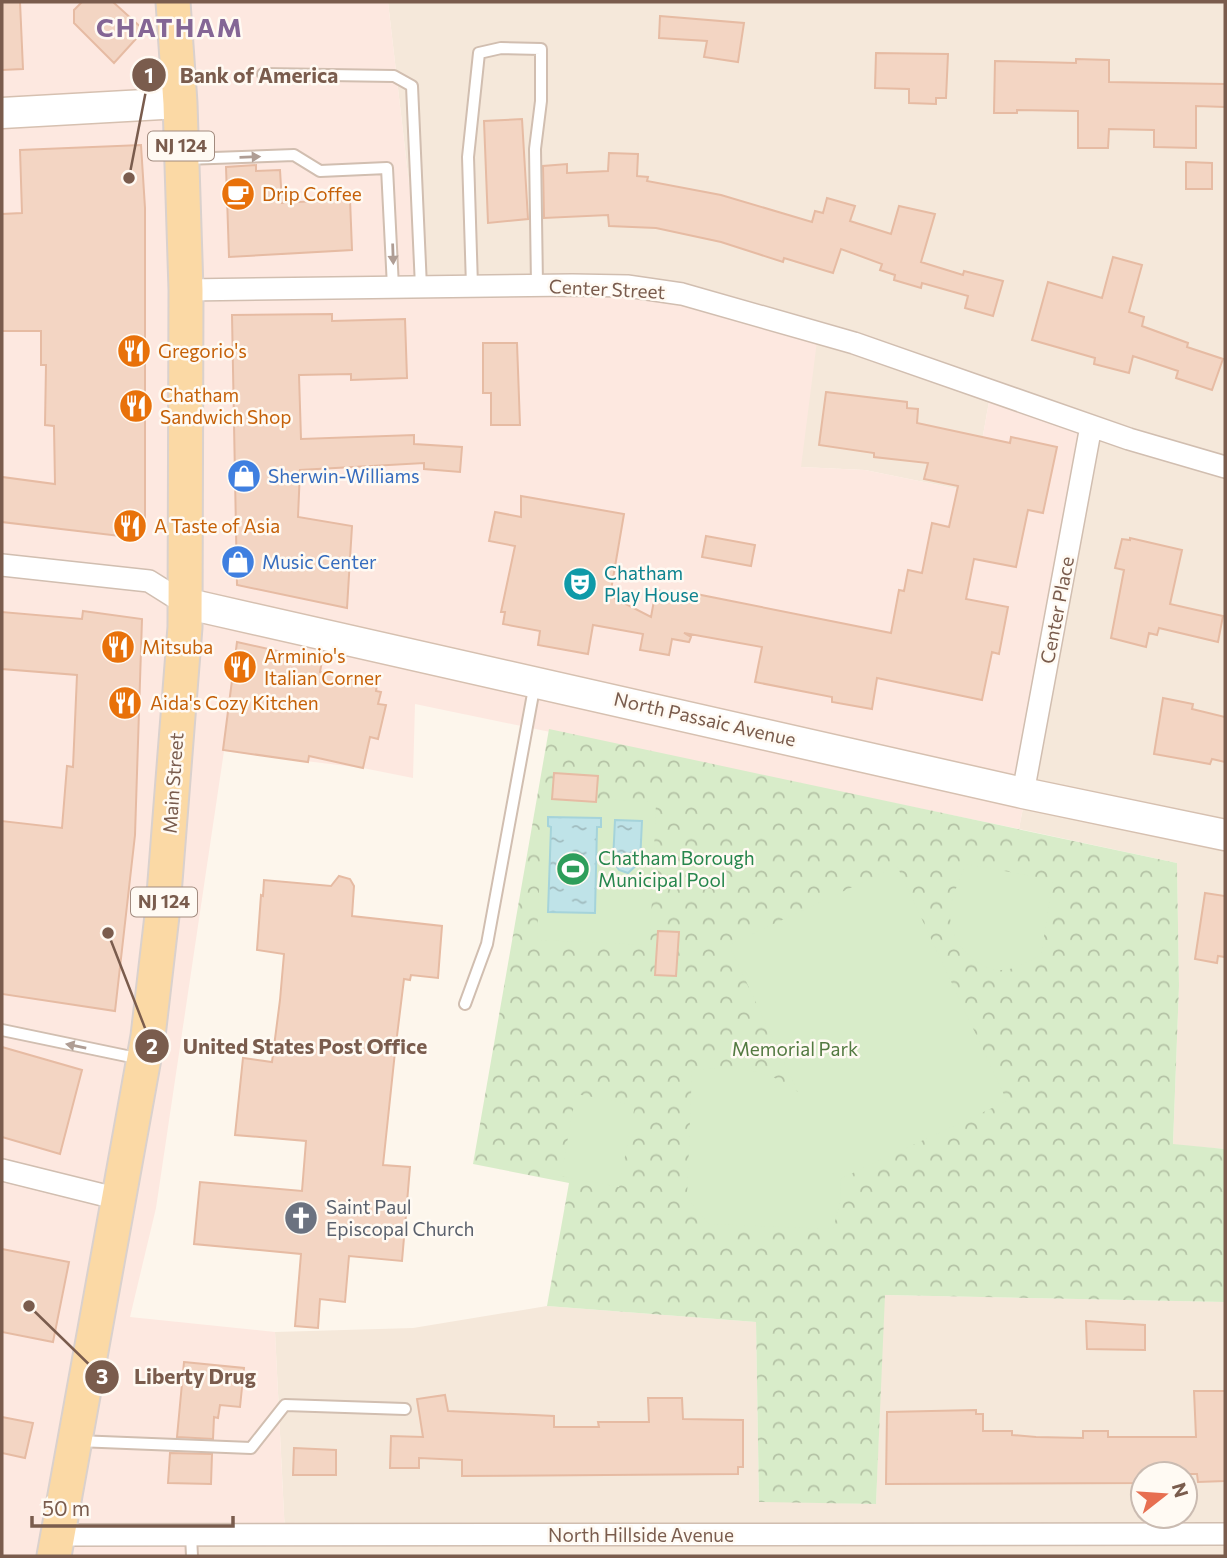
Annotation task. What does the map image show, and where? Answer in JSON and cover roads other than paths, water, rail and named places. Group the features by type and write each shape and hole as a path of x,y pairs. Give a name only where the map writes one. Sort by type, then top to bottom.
{"main road":[{"name":"Main Street","path":"56,1546 143,1059 163,907 184,603 186,290 180,103 173,2"},
{"path":"2,113 180,103"},
{"name":"North Passaic Avenue","path":"184,603 536,680 1023,793 1225,835"}],"street":[{"name":"Center Street","path":"186,290 537,285 627,286 682,294 854,343 1091,426 1225,467"},
{"name":"Center Place","path":"1023,793 1091,426"},
{"path":"2,565 149,581 184,603"},
{"path":"2,1170 119,1199"},
{"name":"North Hillside Avenue","path":"56,1546 1225,1534"}],"lane":[{"path":"472,286 468,157 480,53 501,48 541,49 541,101 535,149 537,285"},
{"path":"263,75 394,76 412,86 421,287"},
{"path":"182,159 294,155 320,171 387,168 393,287"},
{"path":"466,1004 486,944 536,680"},
{"path":"2,1030 143,1059"},
{"path":"75,1441 251,1448 285,1405 405,1409"}],"water":[{"name":"Chatham Borough Municipal Pool","path":"548,817 601,818 601,827 597,827 595,913 548,912 551,827 548,826"},
{"path":"615,820 642,821 640,862 628,873 619,870 613,861"}],"place":[{"name":"Bank of America","path":"129,178"},
{"name":"Drip Coffee","path":"238,194"},
{"name":"Gregorio's","path":"134,351"},
{"name":"Chatham Sandwich Shop","path":"136,406"},
{"name":"Sherwin-Williams","path":"244,476"},
{"name":"A Taste of Asia","path":"130,526"},
{"name":"Music Center","path":"238,562"},
{"name":"Chatham Play House","path":"580,584"},
{"name":"Mitsuba","path":"118,647"},
{"name":"Arminio's Italian Corner","path":"240,667"},
{"name":"Aida's Cozy Kitchen","path":"125,703"},
{"name":"Chatham Borough Municipal Pool","path":"573,869"},
{"name":"United States Post Office","path":"108,933"},
{"name":"Saint Paul Episcopal Church","path":"301,1218"},
{"name":"Liberty Drug","path":"29,1306"}],"district":[{"name":"CHATHAM","path":"170,28"}],"park label":[{"name":"Memorial Park","path":"795,1049"}]}
